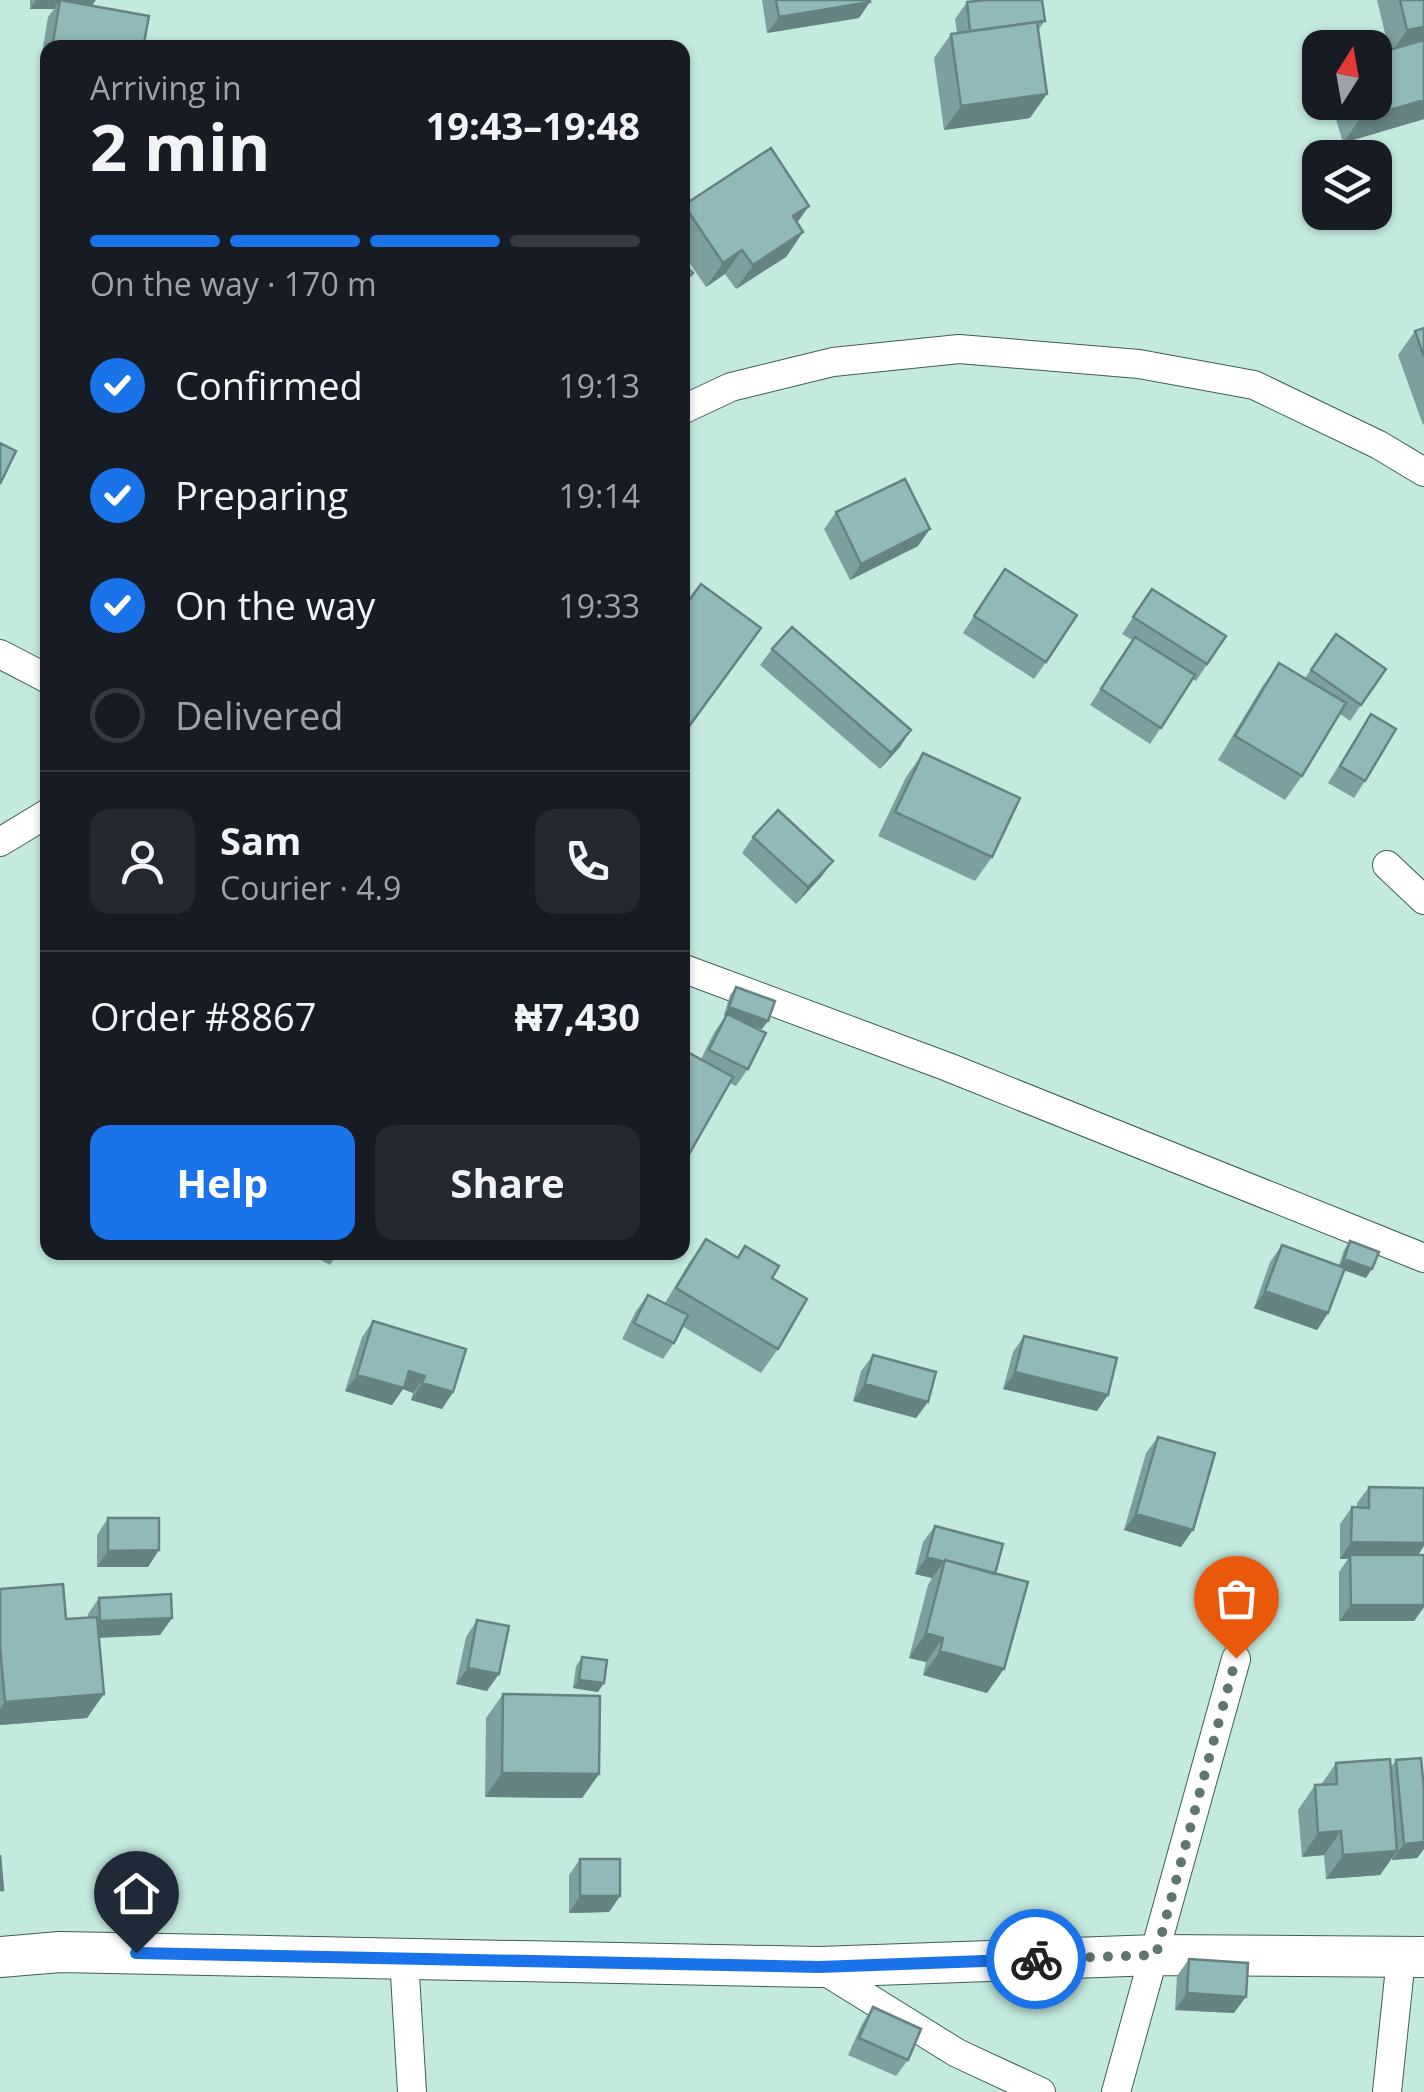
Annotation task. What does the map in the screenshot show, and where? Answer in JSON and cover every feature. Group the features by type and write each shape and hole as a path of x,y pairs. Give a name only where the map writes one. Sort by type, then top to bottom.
{"street":[{"path":"690,406 731,387 833,362 959,349 1139,364 1254,386 1378,444 1424,472"},
{"path":"0,654 40,675"},
{"path":"0,842 40,818"},
{"path":"1387,865 1424,900"},
{"path":"690,971 948,1066 1424,1258"},
{"path":"1116,2092 1236,1658"},
{"path":"0,1957 60,1952 819,1967 1156,1955 1413,1957 1387,2092"},
{"path":"404,1958 412,2092"},
{"path":"819,1967 957,2053 1041,2092"}],"building":[{"path":"60,0 149,16 144,40 53,40"},
{"path":"776,0 870,0 870,2 779,17"},
{"path":"1042,0 1045,21 970,31 967,2"},
{"path":"1400,0 1424,0 1424,27 1407,30"},
{"path":"1037,22 1047,94 961,106 951,34"},
{"path":"1424,40 1424,100 1392,110 1392,49"},
{"path":"771,148 809,206 793,216 803,232 753,265 742,250 723,263 690,214 690,201"},
{"path":"1424,328 1424,357 1415,331"},
{"path":"0,443 16,451 0,484"},
{"path":"905,479 930,529 861,564 836,512"},
{"path":"1005,569 1077,615 1046,662 974,616"},
{"path":"701,584 761,628 690,725 690,599"},
{"path":"1152,589 1226,636 1207,664 1133,617"},
{"path":"792,627 911,730 891,753 772,649"},
{"path":"1336,634 1386,669 1361,705 1311,670"},
{"path":"1135,637 1195,675 1161,728 1101,689"},
{"path":"1279,663 1346,703 1302,776 1235,736"},
{"path":"1371,714 1396,729 1365,781 1340,766"},
{"path":"923,753 1020,798 992,857 895,812"},
{"path":"778,810 833,861 808,887 753,837"},
{"path":"736,987 775,1001 768,1021 729,1007"},
{"path":"727,1014 766,1033 748,1069 709,1050"},
{"path":"690,1053 733,1077 690,1152"},
{"path":"706,1239 738,1258 745,1246 779,1266 772,1278 807,1299 778,1349 676,1288"},
{"path":"1350,1241 1379,1252 1372,1269 1344,1259"},
{"path":"1282,1245 1345,1268 1328,1313 1265,1291"},
{"path":"648,1295 688,1315 674,1343 634,1323"},
{"path":"373,1321 466,1349 453,1392 422,1383 425,1376 409,1371 404,1388 357,1375"},
{"path":"1024,1336 1117,1358 1108,1395 1015,1372"},
{"path":"873,1355 936,1372 928,1402 865,1384"},
{"path":"1158,1437 1215,1453 1193,1530 1136,1514"},
{"path":"1369,1487 1424,1488 1424,1543 1351,1542 1352,1507 1369,1508"},
{"path":"108,1518 159,1518 159,1550 108,1551"},
{"path":"935,1526 1003,1544 995,1574 927,1557"},
{"path":"1350,1555 1424,1555 1424,1605 1351,1605"},
{"path":"945,1560 1028,1582 1004,1669 940,1651 943,1638 926,1633"},
{"path":"63,1584 66,1619 97,1617 104,1694 5,1702 0,1589"},
{"path":"171,1594 172,1618 100,1621 99,1598"},
{"path":"477,1620 509,1626 499,1674 468,1668"},
{"path":"582,1657 607,1660 604,1683 579,1680"},
{"path":"503,1694 600,1696 599,1774 502,1773"},
{"path":"1421,1758 1424,1842 1404,1844 1396,1760"},
{"path":"1390,1759 1397,1851 1343,1855 1341,1831 1318,1833 1315,1785 1337,1784 1336,1763"},
{"path":"580,1859 620,1859 620,1896 580,1896"},
{"path":"1189,1959 1248,1963 1246,1997 1187,1993"},
{"path":"873,2007 921,2029 908,2060 859,2038"}],"way so far":[{"path":"1036,1959 1156,1955 1236,1658"}],"route":[{"path":"136,1953 819,1967 1036,1959"}]}
